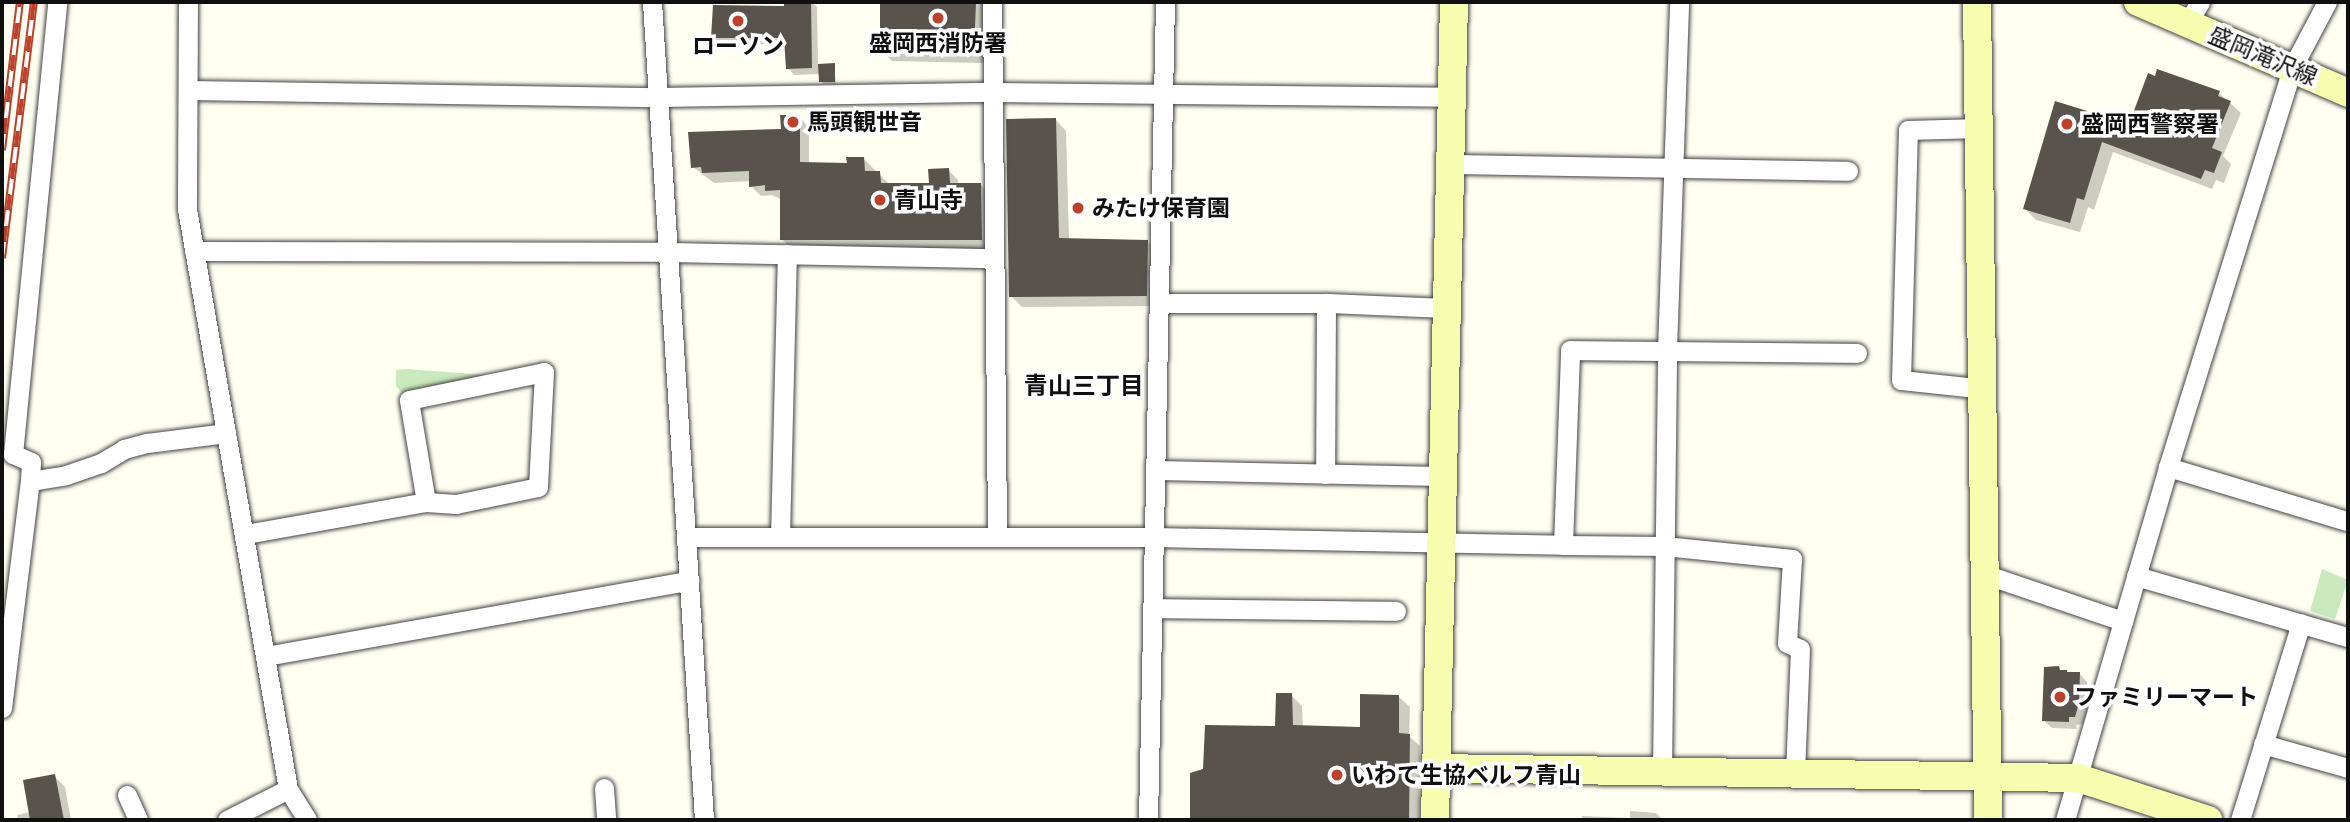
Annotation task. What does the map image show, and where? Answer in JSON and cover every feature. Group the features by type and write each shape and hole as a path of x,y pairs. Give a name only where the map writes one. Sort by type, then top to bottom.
{"street":[{"path":"2,708 30,481 31,462 13,454 57,2"},
{"path":"188,2 187,209 246,534 288,789 307,820"},
{"path":"652,2 704,820"},
{"path":"992,2 997,537"},
{"path":"1148,820 1165,2"},
{"path":"1435,820 1454,2"},
{"path":"1662,772 1667,350 1679,2"},
{"path":"1977,2 1990,777 1988,820"},
{"name":"盛岡滝沢線","path":"2138,2 2194,12 2292,68 2348,93"},
{"path":"2066,820 2168,467 2292,68 2328,2"},
{"path":"189,90 657,97 993,92 1452,97"},
{"path":"1976,388 1901,380 1908,130 1980,128"},
{"path":"1450,164 1848,171"},
{"path":"194,251 668,252 995,258"},
{"path":"780,537 787,254"},
{"path":"1159,303 1326,303 1447,308"},
{"path":"1325,474 1326,303"},
{"path":"1563,545 1570,349 1857,353"},
{"path":"246,534 426,502 456,504 538,487 544,372 410,401 426,502"},
{"path":"30,481 66,475 101,463 124,449 147,443 226,433"},
{"path":"2168,467 2347,520"},
{"path":"1155,470 1443,477"},
{"path":"686,537 1154,537 1664,546 1792,558 1787,643 1800,649 1795,774"},
{"path":"1987,575 2123,621"},
{"path":"2136,576 2348,637"},
{"path":"266,656 689,581"},
{"path":"1152,608 1396,611"},
{"path":"2239,820 2301,623"},
{"path":"2263,744 2348,768"},
{"path":"1436,768 2077,778 2208,820"},
{"path":"604,788 606,820"},
{"path":"228,820 288,789"},
{"path":"127,794 138,820"}],"green space":[{"path":"396,370 499,376 403,394 396,386"},
{"path":"2322,569 2348,580 2335,619 2310,611"}],"building":[{"path":"784,2 811,2 812,68 786,69 784,38 711,38 713,5 784,6"},
{"path":"880,2 976,2 974,53 880,51"},
{"path":"835,63 835,82 819,82 818,64"},
{"path":"2157,69 2220,91 2218,96 2231,101 2212,148 2222,152 2214,173 2205,170 2201,179 2102,142 2084,200 2077,198 2070,223 2023,209 2055,101 2129,124 2148,73 2155,76"},
{"path":"780,115 800,115 800,162 847,163 846,157 864,157 865,171 880,171 881,183 929,183 928,169 949,168 950,183 981,183 982,240 780,240 780,190 765,191 765,185 749,187 749,171 702,173 701,167 691,168 688,132 781,129"},
{"path":"1056,118 1059,238 1148,240 1147,296 1009,297 1006,119"},
{"path":"2059,666 2060,670 2067,672 2080,672 2079,703 2075,717 2069,717 2069,722 2042,721 2044,667"},
{"path":"1276,693 1292,693 1293,725 1360,727 1360,694 1399,695 1399,733 1410,734 1409,820 1190,820 1190,773 1203,769 1205,725 1275,726"},
{"path":"55,774 64,820 30,820 23,780"}],"railway":[{"path":"2,150 20,2"},
{"path":"2,258 34,2"}],"place":[{"name":"盛岡西消防署","path":"938,18"},
{"name":"ローソン","path":"738,21"},
{"name":"馬頭観世音","path":"793,122"},
{"name":"盛岡西警察署","path":"2067,124"},
{"name":"青山寺","path":"880,200"},
{"name":"みたけ保育園","path":"1078,208"},
{"name":"ファミリーマート","path":"2060,697"},
{"name":"いわて生協ベルフ青山","path":"1337,775"}],"district":[{"name":"青山三丁目","path":"1084,386"}]}
